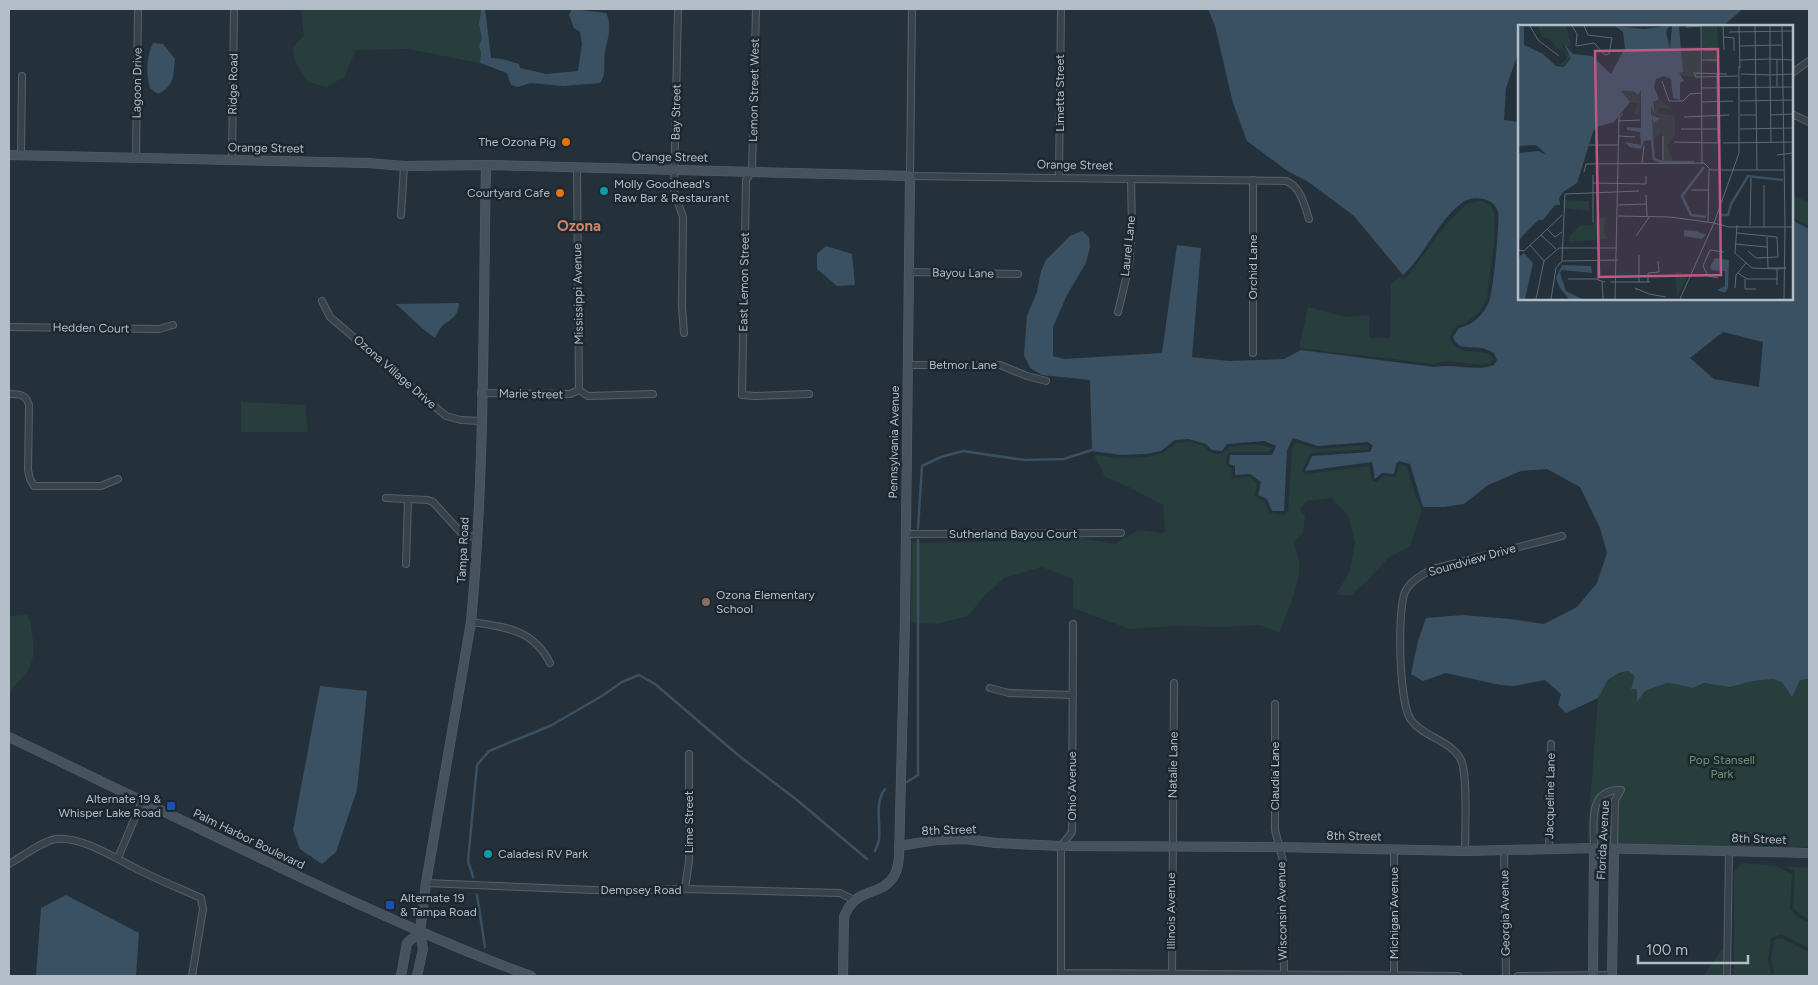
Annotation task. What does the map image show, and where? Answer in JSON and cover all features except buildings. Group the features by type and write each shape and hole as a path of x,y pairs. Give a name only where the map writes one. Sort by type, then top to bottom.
{"street":[{"name":"Lagoon Drive","path":"136,157 138,9"},
{"name":"Ridge Road","path":"232,160 234,9"},
{"name":"Bay Street","path":"678,9 674,190 683,217 682,307 684,333"},
{"name":"Lemon Street West","path":"752,171 756,9"},
{"name":"Pennsylvania Avenue","path":"854,900 887,884 896,874 899,857 906,534 912,9"},
{"name":"Limetta Street","path":"1059,177 1061,9"},
{"path":"1793,71 1809,61"},
{"path":"21,155 22,76"},
{"path":"1793,114 1809,122"},
{"name":"Orange Street","path":"9,155 365,163 404,166 486,165 910,176 1286,181 1297,189 1309,219"},
{"name":"Tampa Road","path":"417,976 423,949 420,932 426,883 471,622 477,537 481,421 486,165"},
{"path":"401,215 404,166"},
{"name":"Mississippi Avenue","path":"577,168 579,390"},
{"name":"East Lemon Street","path":"752,171 746,180 742,395 809,394"},
{"name":"Laurel Lane","path":"1118,312 1129,266 1132,229 1132,179"},
{"name":"Orchid Lane","path":"1253,180 1253,353"},
{"name":"Bayou Lane","path":"909,272 1018,274"},
{"name":"Ozona Village Drive","path":"322,301 330,317 446,416 461,420 481,421"},
{"name":"Hedden Court","path":"9,327 159,330 173,325"},
{"name":"Betmor Lane","path":"907,365 1000,364 1027,376 1046,381"},
{"name":"Marie street","path":"481,393 570,394 579,390 588,396 653,394"},
{"path":"9,394 23,395 29,405 28,470 34,486 101,486 118,479"},
{"path":"386,498 428,500 433,502 464,536 477,537"},
{"path":"406,564 408,499"},
{"name":"Sutherland Bayou Court","path":"906,534 1121,534"},
{"name":"Soundview Drive","path":"1465,850 1464,773 1460,759 1450,748 1410,720 1404,701 1401,645 1402,608 1405,592 1420,575 1433,569 1562,536"},
{"path":"471,622 518,631 533,640 545,652 550,663"},
{"name":"Ohio Avenue","path":"1073,624 1072,832 1061,846 1061,973 1172,974"},
{"name":"Natalie Lane","path":"1171,847 1174,683"},
{"path":"990,688 1009,693 1073,694"},
{"name":"Claudia Lane","path":"1275,704 1276,830 1278,847"},
{"name":"Palm Harbor Boulevard","path":"9,737 256,857 420,932 496,964 531,976"},
{"name":"Jacqueline Lane","path":"1549,848 1551,744"},
{"name":"Lime Street","path":"686,889 689,861 689,754"},
{"name":"Florida Avenue","path":"1593,976 1595,806 1600,796 1611,790 1621,790 1615,800 1612,976"},
{"path":"118,858 142,801"},
{"path":"9,864 48,841 57,839 74,841 118,858 133,867 201,898 203,909 192,976"},
{"name":"8th Street","path":"899,846 936,840 966,839 996,843 1061,846 1278,847 1394,850 1594,848 1809,853"},
{"name":"Illinois Avenue","path":"1171,847 1172,974"},
{"name":"Wisconsin Avenue","path":"1278,847 1283,861 1284,975"},
{"name":"Michigan Avenue","path":"1394,850 1394,976"},
{"name":"Georgia Avenue","path":"1504,850 1506,976"},
{"path":"1727,976 1728,850"},
{"name":"Dempsey Road","path":"426,883 618,891 686,889 840,893 854,900"},
{"path":"843,976 844,917 854,900"},
{"path":"401,976 407,943 420,932"},
{"path":"1172,974 1458,976"},
{"path":"1518,976 1612,976"}],"green space":[{"path":"301,9 481,9 479,24 482,38 479,46 481,53 480,63 407,49 356,50 344,77 326,87 308,82 295,61 293,48 304,35"},
{"path":"1793,195 1809,203 1809,226 1793,218"},
{"path":"1481,201 1489,204 1494,211 1495,234 1487,299 1479,312 1466,323 1456,326 1449,337 1462,350 1491,355 1493,360 1491,363 1483,365 1447,361 1434,364 1299,348 1308,307 1346,317 1369,315 1369,338 1390,338 1391,284 1400,277 1404,279 1408,276 1446,224 1467,204"},
{"path":"241,402 305,405 308,432 241,432"},
{"path":"1189,442 1204,446 1211,453 1217,454 1223,453 1229,447 1246,445 1261,445 1272,448 1270,452 1229,452 1226,464 1231,468 1232,478 1249,477 1257,483 1255,496 1264,501 1270,513 1284,515 1288,512 1292,449 1295,442 1317,449 1367,445 1368,449 1310,453 1302,472 1306,474 1369,466 1372,480 1376,482 1384,476 1396,477 1400,464 1407,467 1415,495 1422,510 1410,546 1388,558 1350,596 1336,594 1350,572 1355,543 1348,515 1331,498 1306,501 1300,510 1305,516 1303,533 1295,542 1299,561 1298,577 1293,597 1279,633 1260,625 1224,627 1173,626 1130,629 1073,608 1073,579 1042,567 1005,578 986,594 968,616 936,624 911,622 912,543 1042,541 1082,538 1115,544 1139,530 1165,533 1163,505 1105,477 1094,455 1121,458 1146,457 1163,453 1176,443"},
{"path":"27,615 31,624 32,660 26,672 9,692 9,616"},
{"name":"Pop Stansell Park","path":"1629,671 1635,676 1632,689 1637,689 1638,701 1645,691 1667,683 1676,683 1693,688 1704,683 1730,687 1753,681 1773,679 1782,682 1809,679 1809,847 1617,846 1587,842 1598,698 1613,677"},
{"path":"1742,863 1776,866 1792,874 1790,909 1799,918 1809,922 1809,948 1781,934 1771,938 1768,960 1771,973 1769,976 1734,976 1734,872"},
{"path":"1784,866 1809,868 1809,919 1793,908 1795,874 1794,871"},
{"path":"1781,938 1809,952 1809,976 1773,976 1771,960 1774,940"},
{"path":"1723,948 1723,976 1703,976"}],"water":[{"path":"481,9 485,9 491,58 502,59 519,64 520,68 546,74 578,71 582,44 580,32 574,28 569,15 572,9 606,13 609,27 602,80 600,83 563,86 531,83 518,87 511,85 507,73 480,63 481,53 479,46 482,38 479,24"},
{"path":"1208,9 1743,9 1724,25 1518,25 1518,60 1516,59 1506,88 1504,120 1518,122 1518,300 1793,300 1793,221 1809,229 1809,679 1800,680 1792,697 1782,682 1773,679 1753,681 1730,687 1704,683 1693,688 1667,683 1645,691 1637,702 1637,689 1631,689 1635,676 1628,671 1619,673 1608,680 1598,698 1566,713 1558,705 1561,694 1545,680 1514,686 1500,685 1446,673 1423,681 1411,674 1418,641 1426,618 1463,615 1544,624 1577,607 1597,583 1607,553 1600,528 1580,487 1547,469 1521,471 1488,485 1464,504 1444,507 1423,507 1410,464 1399,461 1396,464 1394,474 1382,473 1375,479 1372,462 1305,471 1312,456 1370,452 1373,446 1368,442 1318,446 1293,438 1287,450 1284,511 1272,511 1267,499 1258,495 1261,482 1250,474 1235,475 1235,466 1229,464 1230,455 1272,455 1276,446 1264,441 1227,444 1222,451 1212,450 1206,444 1189,439 1175,440 1161,451 1146,454 1121,455 1092,451 1090,380 1042,375 1030,368 1024,355 1027,316 1037,292 1041,271 1047,258 1070,236 1082,231 1089,237 1090,247 1086,263 1067,295 1053,327 1053,356 1064,359 1162,353 1177,245 1201,248 1192,357 1229,361 1284,359 1301,350 1434,367 1472,368 1494,365 1497,360 1494,353 1482,348 1458,345 1453,337 1459,328 1477,319 1489,302 1497,242 1498,218 1498,212 1493,204 1478,198 1463,202 1446,218 1411,267 1403,275 1354,216 1307,181 1289,172 1247,141 1233,103 1215,26","holes":["1723,332 1763,342 1759,387 1714,379 1690,358"]},
{"path":"153,43 163,44 175,59 172,80 164,91 158,94 150,88 147,66"},
{"path":"826,246 852,254 855,285 837,286 817,269 817,254"},
{"path":"459,303 455,315 441,327 435,338 396,304"},
{"path":"320,686 367,691 357,790 336,852 322,864 300,849 293,830"},
{"path":"66,895 139,933 136,976 36,976 41,908"}],"waterway":[{"path":"918,528 922,466 941,457 963,451 1024,460 1064,459 1092,450"},
{"path":"907,782 918,775 918,540"},
{"path":"473,877 468,861 477,765 489,751 550,726 602,696 622,682 639,675 655,684 738,755 797,800 867,859"},
{"path":"875,851 879,840 880,800 885,789"},
{"path":"477,895 485,947"}],"place":[{"name":"The Ozona Pig","path":"566,142"},
{"name":"Molly Goodhead's Raw Bar & Restaurant","path":"604,191"},
{"name":"Courtyard Cafe","path":"560,193"},
{"name":"Ozona Elementary School","path":"706,602"},
{"name":"Alternate 19 & Whisper Lake Road","path":"171,806"},
{"name":"Caladesi RV Park","path":"488,854"},
{"name":"Alternate 19 & Tampa Road","path":"390,905"}],"district":[{"name":"Ozona","path":"579,226"}]}
